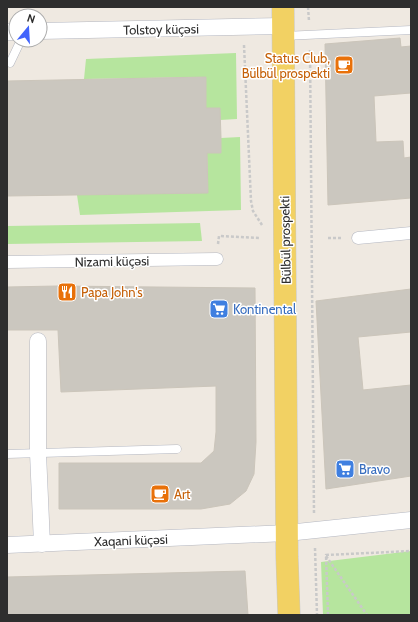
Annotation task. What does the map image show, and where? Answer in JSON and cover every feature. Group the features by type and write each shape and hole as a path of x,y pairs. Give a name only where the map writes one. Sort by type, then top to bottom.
{"main road":[{"name":"Bülbül prospekti","path":"283,23 287,557 289,615"}],"street":[{"name":"Tolstoy küçəsi","path":"48,31 243,27 283,23"},
{"path":"358,238 411,233"},
{"name":"Nizami küçəsi","path":"7,262 217,259"},
{"path":"38,341 38,453 42,544"},
{"name":"Xaqani küçəsi","path":"7,545 256,535 325,530 411,520"}],"lane":[{"path":"283,23 309,35 411,30"},
{"path":"10,63 17,48"},
{"path":"7,454 177,449"}],"path":[{"path":"308,7 314,496"},
{"path":"243,27 251,201 253,211 264,229"},
{"path":"219,236 259,238"},
{"path":"326,555 411,551"},
{"path":"326,555 328,615"},
{"path":"326,555 367,615"},
{"path":"315,556 317,615"}],"green space":[{"path":"236,53 237,119 220,120 220,108 206,108 205,77 84,79 86,59"},
{"path":"240,137 241,210 80,215 77,195 208,192 207,153 221,153 221,138"},
{"path":"200,223 202,241 7,244 7,226"},
{"path":"411,551 411,615 323,615 321,562"}],"building":[{"path":"400,38 401,47 411,46 411,93 374,96 376,142 403,141 404,158 411,157 411,198 328,205 325,44"},
{"path":"206,77 206,108 220,108 221,138 221,153 207,153 208,193 7,196 7,81"},
{"path":"57,286 255,288 256,442 254,474 246,491 230,504 201,509 59,509 59,463 201,463 214,451 216,432 216,386 61,392 58,330 7,330 7,287"},
{"path":"411,289 411,332 358,337 363,390 411,385 411,476 326,489 316,301"},
{"path":"245,571 248,615 7,615 7,577"}],"place":[{"name":"Status Club, Bülbül prospekti","path":"344,65"},
{"name":"Papa John's","path":"67,292"},
{"name":"Kontinental","path":"219,309"},
{"name":"Bravo","path":"345,469"},
{"name":"Art","path":"160,494"}]}
